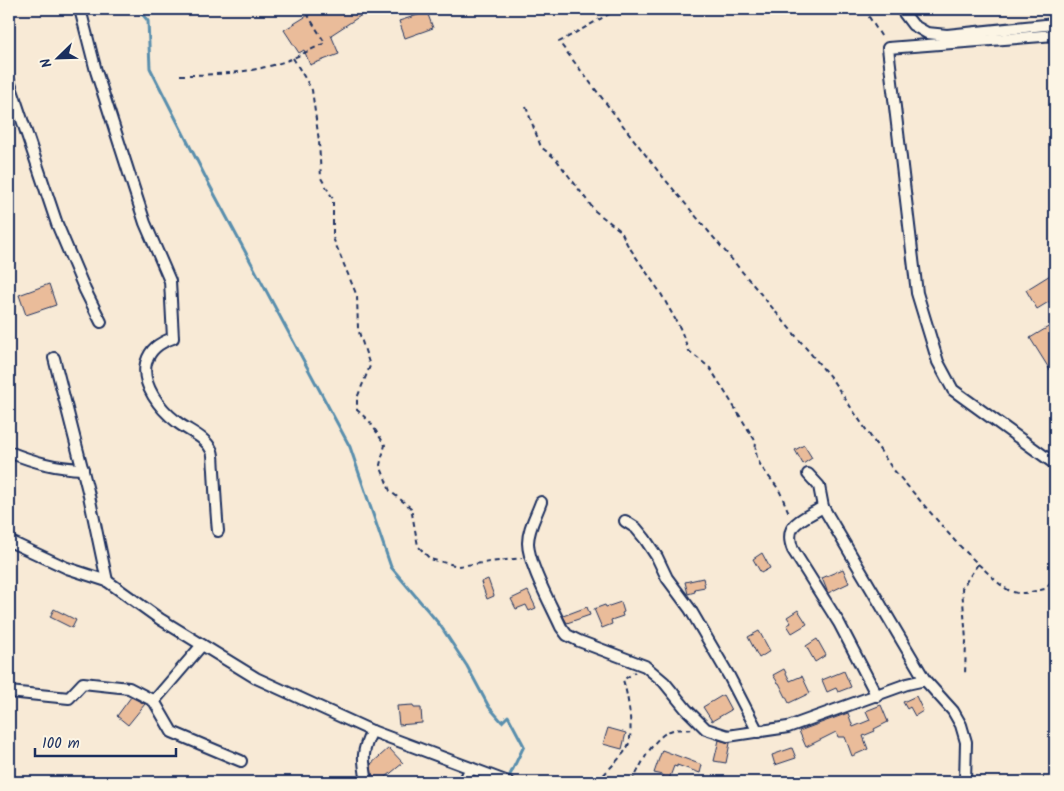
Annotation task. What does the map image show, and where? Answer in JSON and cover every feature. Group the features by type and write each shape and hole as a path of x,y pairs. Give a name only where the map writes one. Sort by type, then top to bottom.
{"street":[{"path":"80,9 96,71 145,223 170,281 172,338 163,341 148,356 145,371 148,386 159,405 176,421 202,439 212,452 218,531"},
{"path":"901,9 913,25 927,33 946,35 1055,24"},
{"path":"1055,34 888,48 917,293 938,362 953,390 1055,464"},
{"path":"9,81 57,224 101,322"},
{"path":"54,358 108,581"},
{"path":"9,452 35,462 63,468 82,469"},
{"path":"808,474 818,486 823,507 924,680 952,711 961,725 966,742 965,782"},
{"path":"541,502 530,528 528,543 530,558 561,627 567,635 644,666 664,682 686,709 706,729 728,736 788,727 907,684 924,680"},
{"path":"823,507 794,524 789,534 792,550 839,623 878,696"},
{"path":"625,521 636,528 645,539 657,557 667,578 690,609 758,732"},
{"path":"9,542 67,568 108,581 160,619 256,678 372,731 503,780"},
{"path":"154,701 202,645"},
{"path":"9,692 69,698 83,683 130,688 154,701 172,732 241,761"},
{"path":"367,782 363,756 372,731"},
{"path":"464,782 471,768"}],"path":[{"path":"180,75 216,75 259,68 293,58 325,43 306,9"},
{"path":"618,9 559,42 658,171 831,378 892,468 955,541 1004,587 1013,592 1045,590 1055,577"},
{"path":"864,9 888,48"},
{"path":"293,58 312,90 319,141 321,178 332,199 333,238 358,296 358,329 370,366 357,398 357,410 370,422 385,445 380,465 390,491 411,508 418,546 430,559 458,566 530,558"},
{"path":"526,107 541,147 556,159 595,211 622,231 627,244 660,292 680,328 689,351 710,368 756,442 754,453 764,472 779,490 794,524"},
{"path":"965,676 966,640 962,588 978,564"},
{"path":"598,782 622,755 630,741 626,687 623,680 644,666"},
{"path":"632,782 650,749 662,736 672,730 706,729"}],"building":[{"path":"318,9 371,9 331,35 339,54 310,65 304,50 299,53 284,30"},
{"path":"427,12 433,28 405,38 399,21"},
{"path":"1055,272 1055,298 1037,309 1026,290"},
{"path":"49,284 56,305 26,315 19,295"},
{"path":"1055,323 1055,367 1050,370 1030,338"},
{"path":"804,445 812,458 803,464 795,450"},
{"path":"762,553 770,568 761,573 753,559"},
{"path":"843,569 849,583 828,593 822,578"},
{"path":"703,578 705,587 694,589 695,592 688,594 685,582"},
{"path":"488,579 494,596 487,599 481,582"},
{"path":"528,591 536,608 529,611 526,605 516,609 511,599"},
{"path":"621,602 624,612 622,613 623,616 611,620 612,624 602,628 594,609"},
{"path":"587,607 590,615 567,623 563,616"},
{"path":"54,609 76,620 72,628 50,617"},
{"path":"798,610 807,624 792,633 787,625 791,623 787,617"},
{"path":"759,631 770,651 759,658 748,637"},
{"path":"817,639 826,655 815,662 806,646"},
{"path":"784,669 790,681 802,676 810,693 789,703 773,675"},
{"path":"844,671 851,687 838,692 836,688 827,692 822,680"},
{"path":"723,695 731,710 712,721 703,707"},
{"path":"916,696 923,711 915,716 910,707 907,709 903,702"},
{"path":"131,697 145,704 128,725 117,716"},
{"path":"413,705 414,708 421,708 422,723 399,725 397,706"},
{"path":"881,705 888,722 874,729 875,731 863,736 868,749 852,756 845,737 838,737 836,732 806,747 799,731 848,713 853,727 870,720 866,711"},
{"path":"608,728 626,733 622,749 603,744"},
{"path":"719,740 730,743 726,763 714,761"},
{"path":"389,748 403,763 380,782 372,774 371,764"},
{"path":"792,748 796,758 775,765 772,755"},
{"path":"662,750 702,765 700,773 677,765 677,767 674,766 668,782 661,780 663,775 654,773"}],"waterway":[{"path":"138,9 148,21 150,68 210,186 350,447 391,567 440,625 467,666 489,707 502,722 508,716 524,746 508,779"}]}
